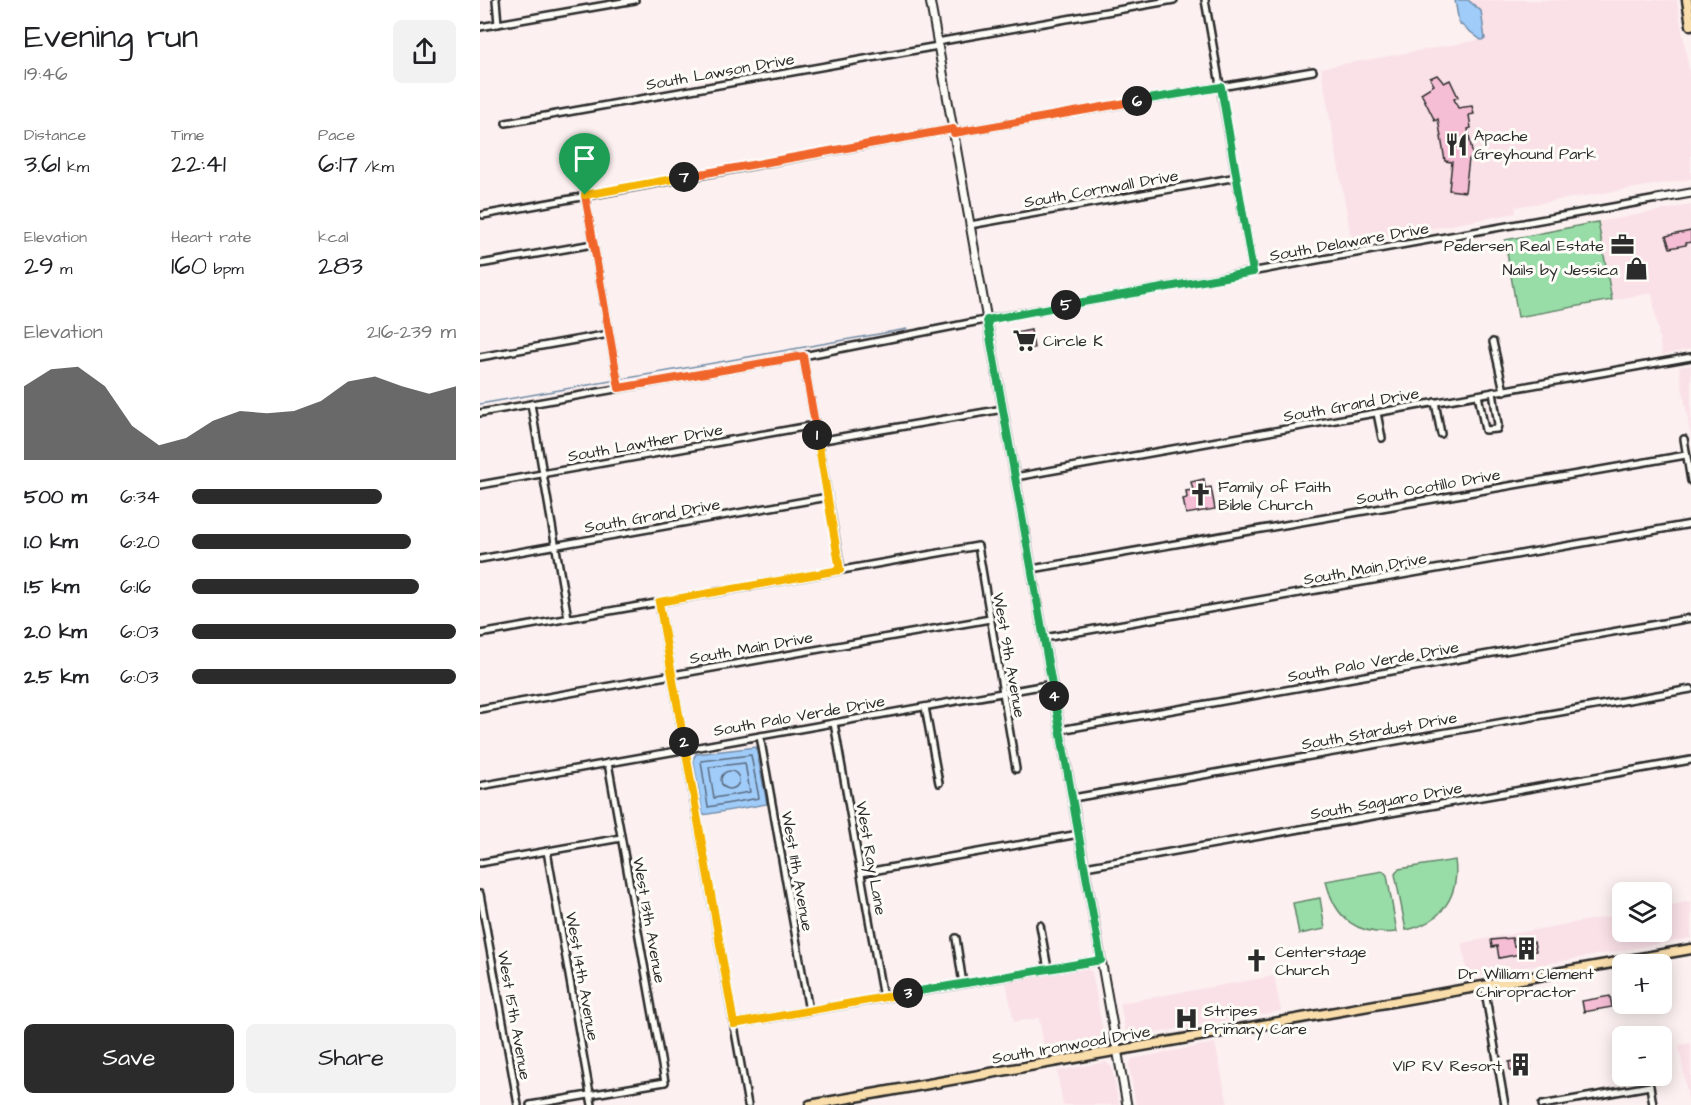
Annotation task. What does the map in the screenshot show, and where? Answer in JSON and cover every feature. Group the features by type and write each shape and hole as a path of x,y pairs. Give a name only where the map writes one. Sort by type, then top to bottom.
{"main road":[{"path":"930,0 1127,1105"},
{"path":"1687,0 1691,25"},
{"name":"South Delaware Drive","path":"1657,199 1691,193"},
{"name":"South Ironwood Drive","path":"810,1105 1691,949"}],"street":[{"path":"496,0 498,24"},
{"path":"480,27 635,0"},
{"name":"South Lawson Drive","path":"506,123 1174,0"},
{"path":"1205,0 1253,272"},
{"path":"483,215 953,131 1313,71"},
{"name":"South Cornwall Drive","path":"970,225 1237,177"},
{"path":"585,195 618,382"},
{"name":"South Delaware Drive","path":"480,413 531,404 618,382 803,356 987,320 1657,199"},
{"path":"480,264 593,244"},
{"path":"480,357 609,334"},
{"path":"1493,342 1504,391"},
{"path":"480,634 840,570 803,356"},
{"name":"South Grand Drive","path":"1015,477 1691,357"},
{"path":"1478,395 1485,430 1488,431 1497,429 1498,425 1493,392"},
{"path":"1435,402 1441,434"},
{"path":"531,404 568,618"},
{"path":"818,441 1003,409"},
{"path":"1377,413 1382,438"},
{"name":"South Lawther Drive","path":"480,485 815,425"},
{"path":"1684,439 1691,481"},
{"name":"South Ocotillo Drive","path":"1032,570 1686,454"},
{"name":"South Grand Drive","path":"480,559 828,497"},
{"name":"South Main Drive","path":"1044,638 1691,524"},
{"name":"West 9th Avenue","path":"840,570 978,546 1016,769"},
{"path":"659,602 748,1105"},
{"name":"South Palo Verde Drive","path":"1060,730 1691,618"},
{"name":"South Main Drive","path":"480,709 990,619"},
{"name":"South Palo Verde Drive","path":"480,786 1052,684"},
{"name":"South Stardust Drive","path":"1072,798 1691,689"},
{"path":"925,707 939,783"},
{"name":"West Ray Lane","path":"834,723 883,998"},
{"name":"West 11th Avenue","path":"760,736 809,1011"},
{"name":"South Saguaro Drive","path":"1085,867 1691,760"},
{"name":"West 13th Avenue","path":"591,1094 665,1082 608,763"},
{"path":"861,873 1079,834"},
{"path":"480,862 621,838"},
{"name":"West 14th Avenue","path":"547,851 592,1105"},
{"name":"West 15th Avenue","path":"480,894 518,1105"},
{"path":"1040,925 1048,969"},
{"path":"956,939 963,984"},
{"path":"734,1024 1101,960"},
{"path":"1484,986 1505,1105"},
{"path":"1542,1105 1650,1086 1653,1105"},
{"path":"530,1105 591,1094"}],"shaded area":[{"path":"1467,0 1677,0 1691,82 1691,179 1515,207 1516,213 1352,243 1321,68 1485,39"},
{"path":"1691,205 1691,349 1662,355 1652,293 1612,300 1598,222"},
{"path":"1691,365 1691,438 1679,367"},
{"path":"1691,901 1691,938 1672,941 1672,905"},
{"path":"1612,916 1612,942 1669,942 1468,978 1462,943"},
{"path":"1086,968 1092,972 1104,1038 1101,1043 1045,1053 1039,1018 1014,1022 1006,982"},
{"path":"1274,976 1281,1011 1133,1037 1126,1033 1120,1003"},
{"path":"1215,1043 1228,1105 1136,1105 1129,1066 1132,1059"},
{"path":"1691,1043 1691,1105 1689,1105 1679,1045"},
{"path":"1106,1062 1112,1068 1119,1105 1063,1105 1057,1071"}],"green space":[{"path":"1598,222 1612,300 1518,317 1505,240"},
{"path":"1455,860 1454,885 1446,906 1429,921 1406,930 1395,874 1399,869"},
{"path":"1383,871 1387,875 1397,932 1371,931 1350,923 1335,906 1326,881"},
{"path":"1320,898 1325,929 1299,934 1293,903"}],"water":[{"path":"1455,0 1468,0 1481,11 1485,39 1481,40 1459,23"},
{"path":"756,747 767,804 703,815 693,759 696,754"}],"building":[{"name":"Apache Greyhound Park","path":"1437,75 1444,83 1450,80 1458,97 1454,99 1458,108 1472,106 1474,114 1469,115 1471,128 1468,129 1473,158 1469,159 1465,192 1449,190 1452,162 1445,161 1438,119 1435,121 1421,93 1434,85 1430,78"},
{"path":"1691,231 1691,242 1670,248 1666,236"},
{"name":"Circle K","path":"1031,330 1034,348 1019,351 1016,333"},
{"name":"Family of Faith Bible Church","path":"1204,479 1205,488 1211,487 1215,509 1186,514 1183,499 1187,498 1186,491 1193,490 1191,482"},
{"path":"1512,938 1514,946 1534,942 1536,951 1499,958 1497,946 1492,947 1491,940"},
{"path":"1610,996 1612,1007 1584,1012 1582,1001"},
{"name":"VIP RV Resort","path":"1529,1059 1531,1067 1510,1071 1509,1062"}],"waterway":[{"path":"480,404 907,329"}],"place":[{"name":"Apache Greyhound Park","path":"1456,144"},
{"name":"Pedersen Real Estate","path":"1622,245"},
{"name":"Nails by Jessica","path":"1636,269"},
{"name":"Circle K","path":"1025,340"},
{"name":"Family of Faith Bible Church","path":"1200,495"},
{"name":"Dr William Clement Chiropractor","path":"1526,948"},
{"name":"Centerstage Church","path":"1257,960"},
{"name":"Stripes Primary Care","path":"1186,1019"},
{"name":"VIP RV Resort","path":"1520,1065"}],"route":[{"path":"1221,87 1253,272 987,320 1101,960 734,1024 659,602 840,570 803,356 619,388 585,195 953,129 954,133 1221,87"}]}
